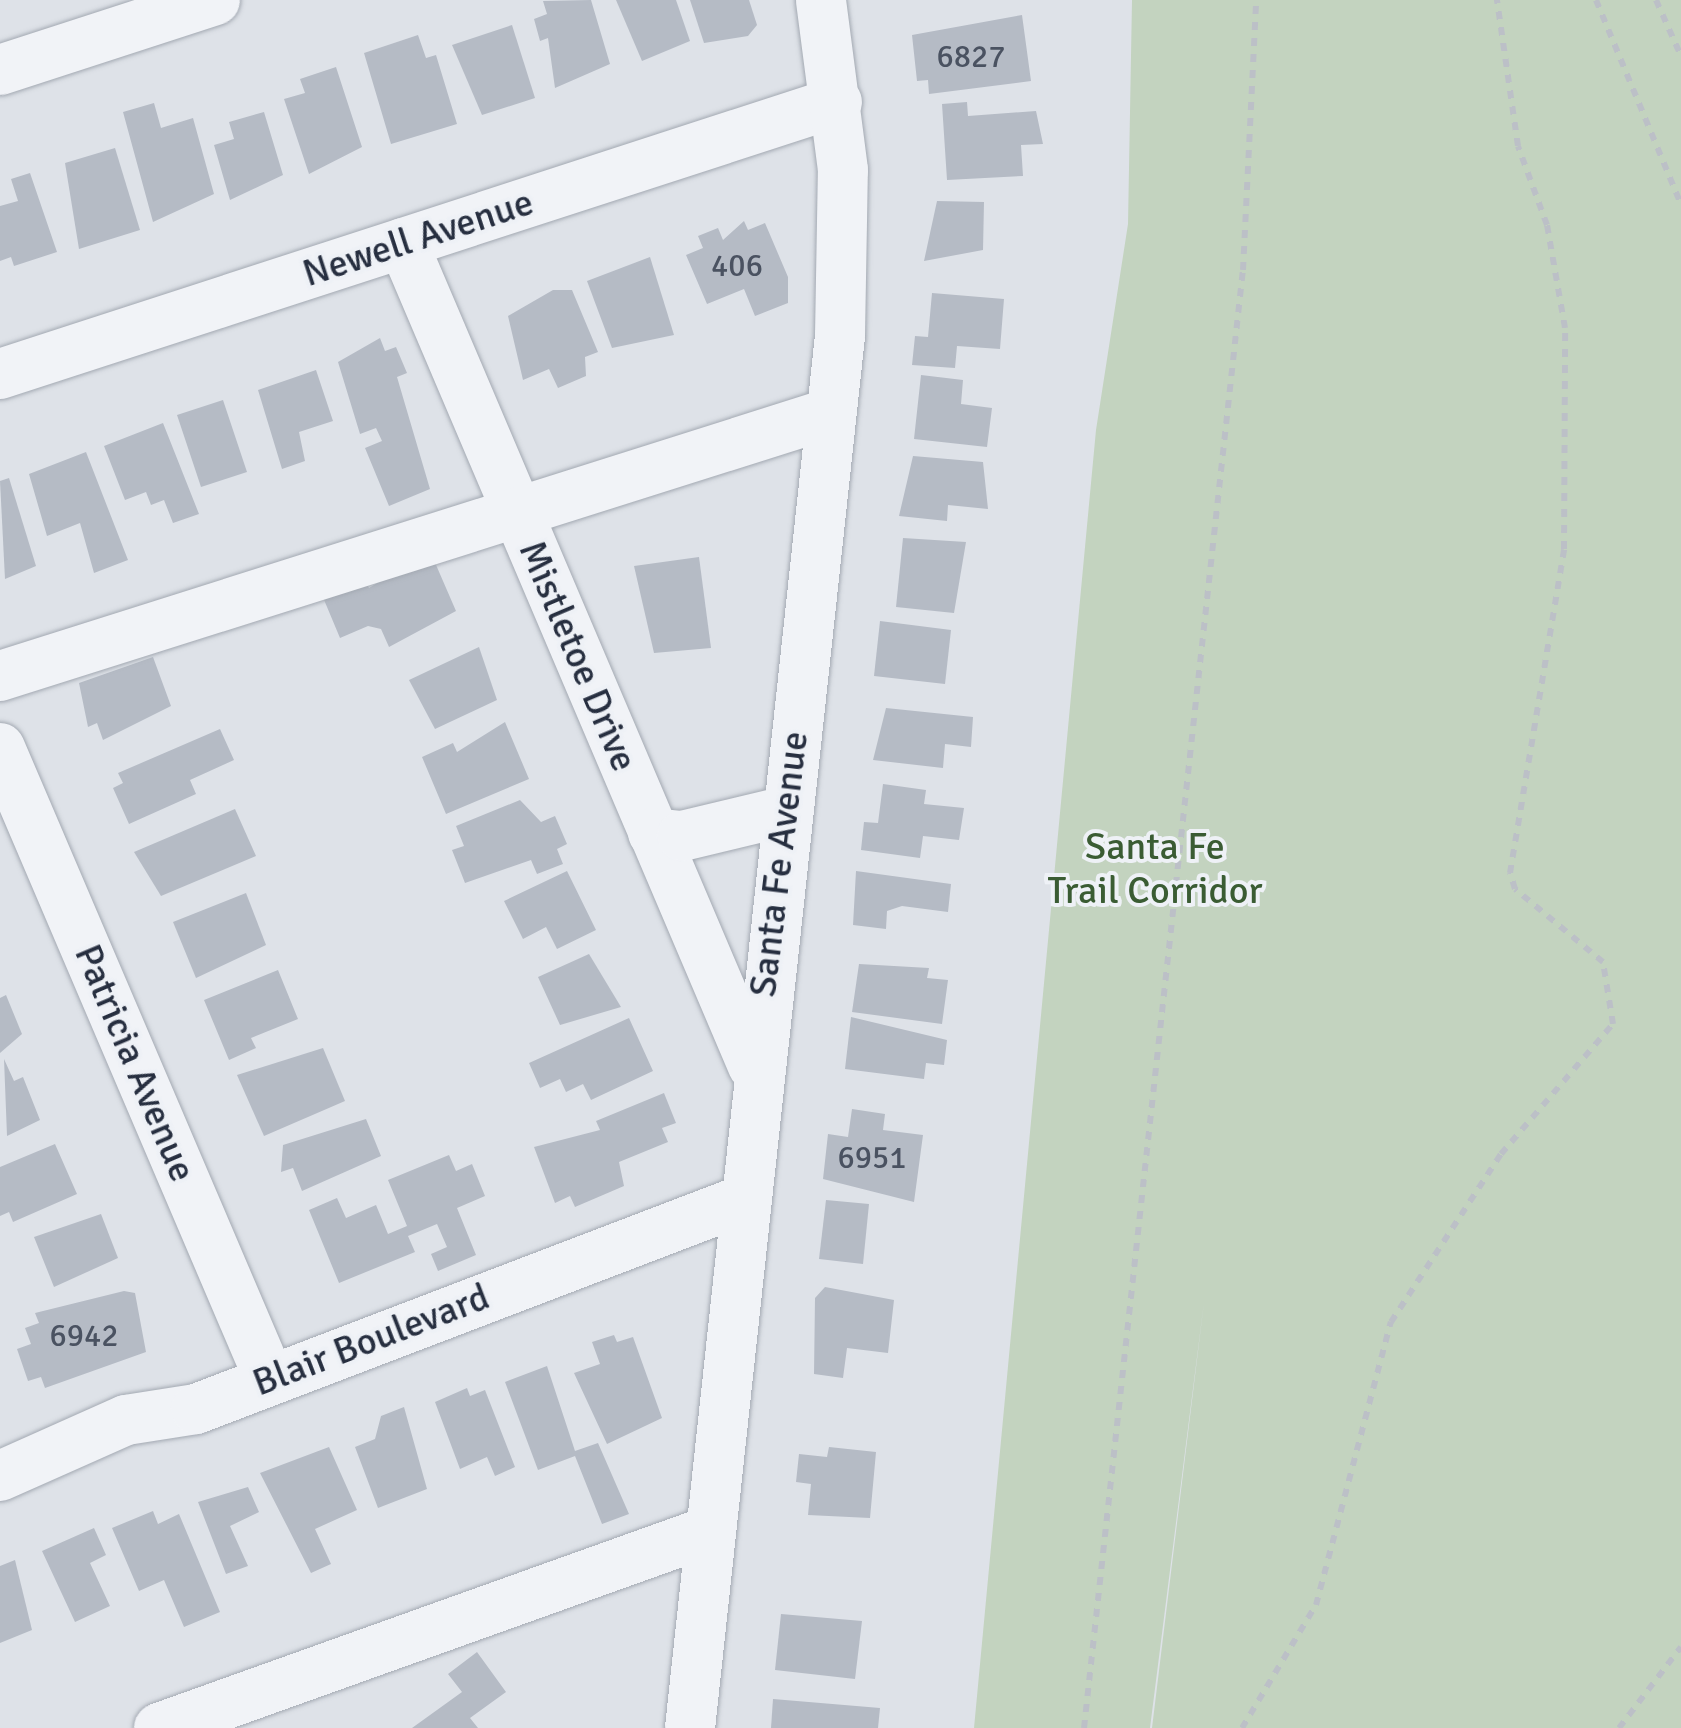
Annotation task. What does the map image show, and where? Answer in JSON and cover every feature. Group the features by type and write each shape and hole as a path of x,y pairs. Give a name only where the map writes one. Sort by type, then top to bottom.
{"street":[{"path":"0,70 215,0"},
{"name":"Santa Fe Avenue","path":"690,1728 704,1533 831,413 845,251 836,102 822,0"},
{"name":"Newell Avenue","path":"0,374 836,102"},
{"name":"Mistletoe Drive","path":"404,242 754,1068"},
{"path":"0,676 831,413"},
{"name":"Patricia Avenue","path":"0,748 270,1378"},
{"path":"653,834 682,836 786,811"},
{"name":"Blair Boulevard","path":"0,1476 126,1420 196,1408 743,1200"},
{"path":"159,1728 704,1533"}],"path":[{"path":"1084,1728 1237,329 1256,0"},
{"path":"1242,1728 1316,1606 1390,1322 1501,1154 1614,1024 1603,962 1515,889 1510,874 1564,549 1565,328 1547,225 1518,146 1497,0"},
{"path":"1596,0 1681,204"},
{"path":"1656,0 1681,56"},
{"path":"1619,1728 1681,1647"}],"green space":[{"name":"Santa Fe Trail Corridor","path":"1132,0 1681,0 1681,1728 1152,1728 1204,1302 1150,1728 974,1728 1096,430 1128,224"}],"building":[{"path":"591,0 610,64 555,88 548,38 540,41 534,19 547,14 543,1"},
{"path":"616,0 676,0 690,41 642,61"},
{"path":"690,0 749,0 757,25 748,36 704,43"},
{"path":"1022,15 1031,81 929,94 928,80 917,81 912,35"},
{"path":"512,25 535,98 482,115 452,45"},
{"path":"418,35 426,58 436,55 457,124 391,144 364,53"},
{"path":"336,67 362,147 309,174 284,99 305,93 300,79"},
{"path":"967,102 968,116 1036,111 1043,144 1021,145 1023,176 947,180 942,104"},
{"path":"154,103 161,128 193,118 214,194 153,222 123,112"},
{"path":"264,112 283,175 230,200 214,145 234,139 229,122"},
{"path":"115,148 140,230 79,249 65,163"},
{"path":"30,173 57,252 14,266 11,257 0,261 0,206 18,201 11,179"},
{"path":"937,201 984,202 983,250 924,261"},
{"path":"744,221 748,230 765,223 788,277 788,303 755,316 744,289 707,304 686,255 703,248 698,236 718,228 723,240"},
{"path":"650,257 674,335 612,348 587,281"},
{"path":"553,290 572,290 598,352 585,357 586,376 558,388 549,369 523,380 508,316"},
{"path":"932,293 1004,299 1000,349 957,346 955,368 912,365 915,336 928,337"},
{"path":"380,338 385,351 396,347 407,373 397,377 430,489 389,506 365,448 382,441 376,428 360,434 338,362"},
{"path":"316,370 333,421 299,432 305,461 282,469 258,390"},
{"path":"921,375 963,380 961,404 992,408 987,447 914,439"},
{"path":"223,400 247,472 201,487 177,415"},
{"path":"163,423 199,514 173,523 164,500 151,505 146,492 125,500 104,446"},
{"path":"86,452 128,560 94,573 80,523 47,536 29,474"},
{"path":"913,456 983,462 988,509 948,505 947,521 899,516"},
{"path":"9,478 36,566 5,579 0,481"},
{"path":"903,538 966,542 954,613 896,607"},
{"path":"430,551 456,611 389,647 381,629 368,626 340,638 322,595 364,577 369,588"},
{"path":"699,557 711,648 654,653 634,566"},
{"path":"880,621 951,630 945,684 874,676"},
{"path":"479,647 497,700 435,729 409,680"},
{"path":"153,657 171,706 103,740 97,723 88,727 79,683"},
{"path":"886,708 973,717 971,747 945,744 943,768 873,760"},
{"path":"505,722 529,779 446,814 422,757 453,743 457,752"},
{"path":"220,729 234,760 190,780 196,794 129,824 113,788 123,783 118,773"},
{"path":"883,784 926,790 924,804 964,808 959,840 923,836 920,858 861,850 864,822 878,823"},
{"path":"520,800 541,822 555,816 567,844 557,849 563,864 537,874 531,860 465,883 452,850 464,846 456,826"},
{"path":"235,809 256,856 161,896 134,852"},
{"path":"567,871 596,930 557,949 546,927 523,939 504,901"},
{"path":"856,871 951,884 948,912 902,906 887,911 886,929 853,925"},
{"path":"246,893 266,945 196,978 173,922"},
{"path":"589,954 621,1007 560,1025 538,977"},
{"path":"859,964 929,968 927,978 948,980 942,1024 852,1012"},
{"path":"278,970 298,1019 251,1038 256,1048 229,1060 204,1000"},
{"path":"6,995 22,1034 0,1053 0,998"},
{"path":"851,1017 947,1040 944,1065 926,1063 924,1079 845,1069"},
{"path":"629,1018 653,1071 591,1100 583,1084 566,1092 560,1079 540,1088 529,1063"},
{"path":"323,1048 345,1101 264,1136 237,1075"},
{"path":"4,1059 14,1081 23,1077 40,1120 7,1136"},
{"path":"664,1093 676,1123 662,1128 668,1142 619,1162 624,1186 575,1207 570,1196 555,1203 534,1147 600,1130 596,1121"},
{"path":"852,1109 885,1114 883,1130 923,1135 914,1202 823,1179 828,1134 848,1137"},
{"path":"366,1119 381,1156 302,1191 293,1168 281,1172 283,1145"},
{"path":"55,1144 77,1194 13,1222 9,1212 0,1216 0,1167"},
{"path":"449,1155 456,1171 472,1164 485,1196 457,1208 476,1255 438,1271 431,1254 447,1247 437,1224 408,1236 415,1252 339,1283 309,1210 337,1198 346,1218 376,1205 388,1234 407,1226 388,1180"},
{"path":"826,1200 869,1204 863,1264 819,1259"},
{"path":"101,1214 118,1258 54,1287 34,1237"},
{"path":"825,1287 894,1300 888,1353 847,1348 843,1378 814,1374 815,1298"},
{"path":"124,1291 135,1293 146,1352 45,1388 41,1377 28,1381 17,1349 31,1344 25,1328 39,1323 35,1313"},
{"path":"614,1335 617,1342 633,1337 662,1418 607,1444 574,1373 600,1364 592,1342"},
{"path":"547,1366 575,1451 598,1443 629,1514 602,1524 575,1456 538,1470 505,1382"},
{"path":"467,1388 470,1396 485,1390 515,1467 495,1476 487,1457 460,1469 435,1402"},
{"path":"404,1407 427,1489 378,1508 355,1447 375,1439 381,1416"},
{"path":"329,1447 357,1510 315,1529 331,1564 311,1573 260,1473"},
{"path":"829,1447 876,1452 870,1518 808,1515 811,1484 796,1482 799,1454 827,1457"},
{"path":"248,1487 259,1512 230,1526 248,1566 226,1574 198,1502"},
{"path":"153,1511 158,1524 179,1514 220,1612 184,1627 164,1580 139,1591 112,1528"},
{"path":"94,1528 106,1555 90,1563 110,1606 75,1622 42,1551"},
{"path":"15,1560 32,1630 0,1643 0,1566"},
{"path":"781,1614 862,1621 855,1679 775,1670"},
{"path":"477,1652 506,1692 470,1718 478,1728 412,1728 462,1692 448,1674"},
{"path":"773,1699 880,1708 878,1728 771,1728"}]}
